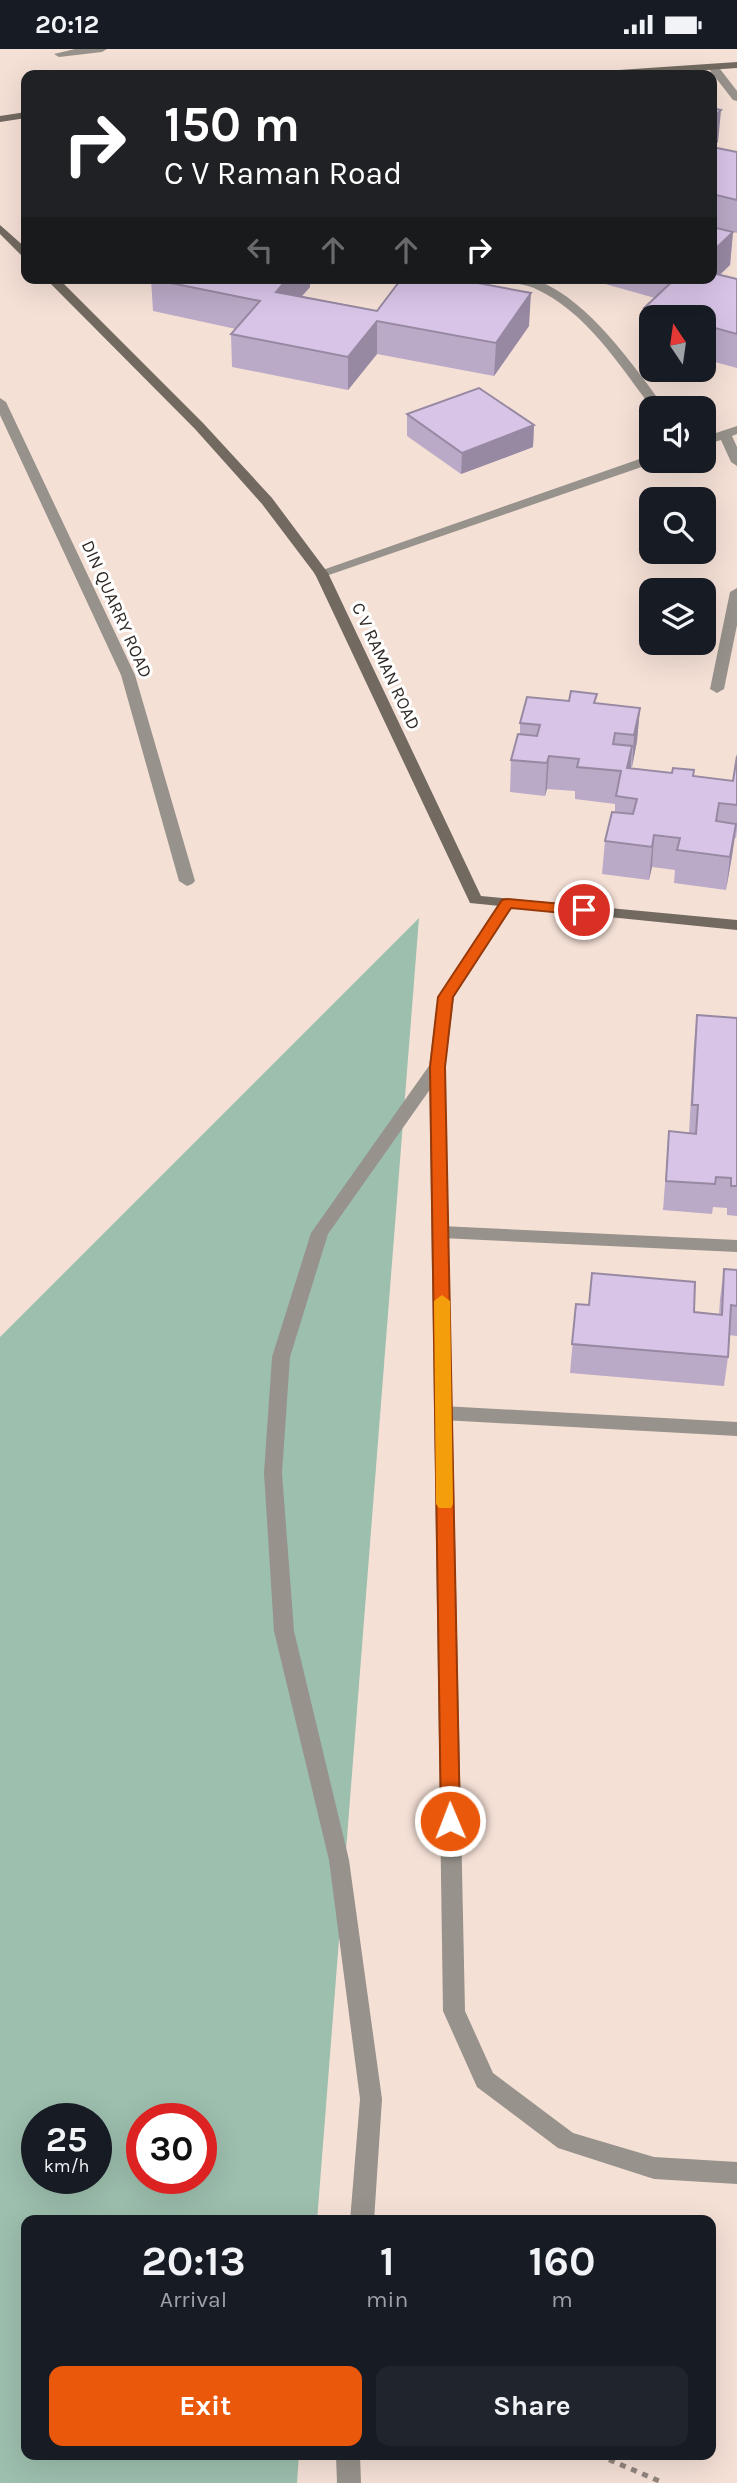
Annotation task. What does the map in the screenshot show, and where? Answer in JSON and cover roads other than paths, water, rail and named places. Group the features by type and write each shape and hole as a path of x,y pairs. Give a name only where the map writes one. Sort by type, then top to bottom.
{"street":[{"path":"59,54 102,49"},
{"path":"666,70 737,65"},
{"path":"717,72 737,98"},
{"path":"0,119 21,116"},
{"path":"0,228 21,249"},
{"name":"C V RAMAN ROAD","path":"57,284 199,426 259,491 321,573 475,900 737,925"},
{"path":"538,284 575,309 602,336 650,396"},
{"name":"DIN QUARRY ROAD","path":"0,402 128,675 187,881"},
{"path":"731,432 737,462"},
{"path":"321,573 639,463"},
{"path":"717,689 737,592"},
{"path":"507,903 446,997 437,1067 454,2011 485,2080 566,2141 654,2168 737,2173"},
{"path":"362,2215 371,2099 339,1860 284,1631 273,1473 281,1357 320,1233 437,1067"},
{"path":"441,1232 737,1246"},
{"path":"443,1413 737,1429"},
{"path":"348,2460 349,2483"}]}
